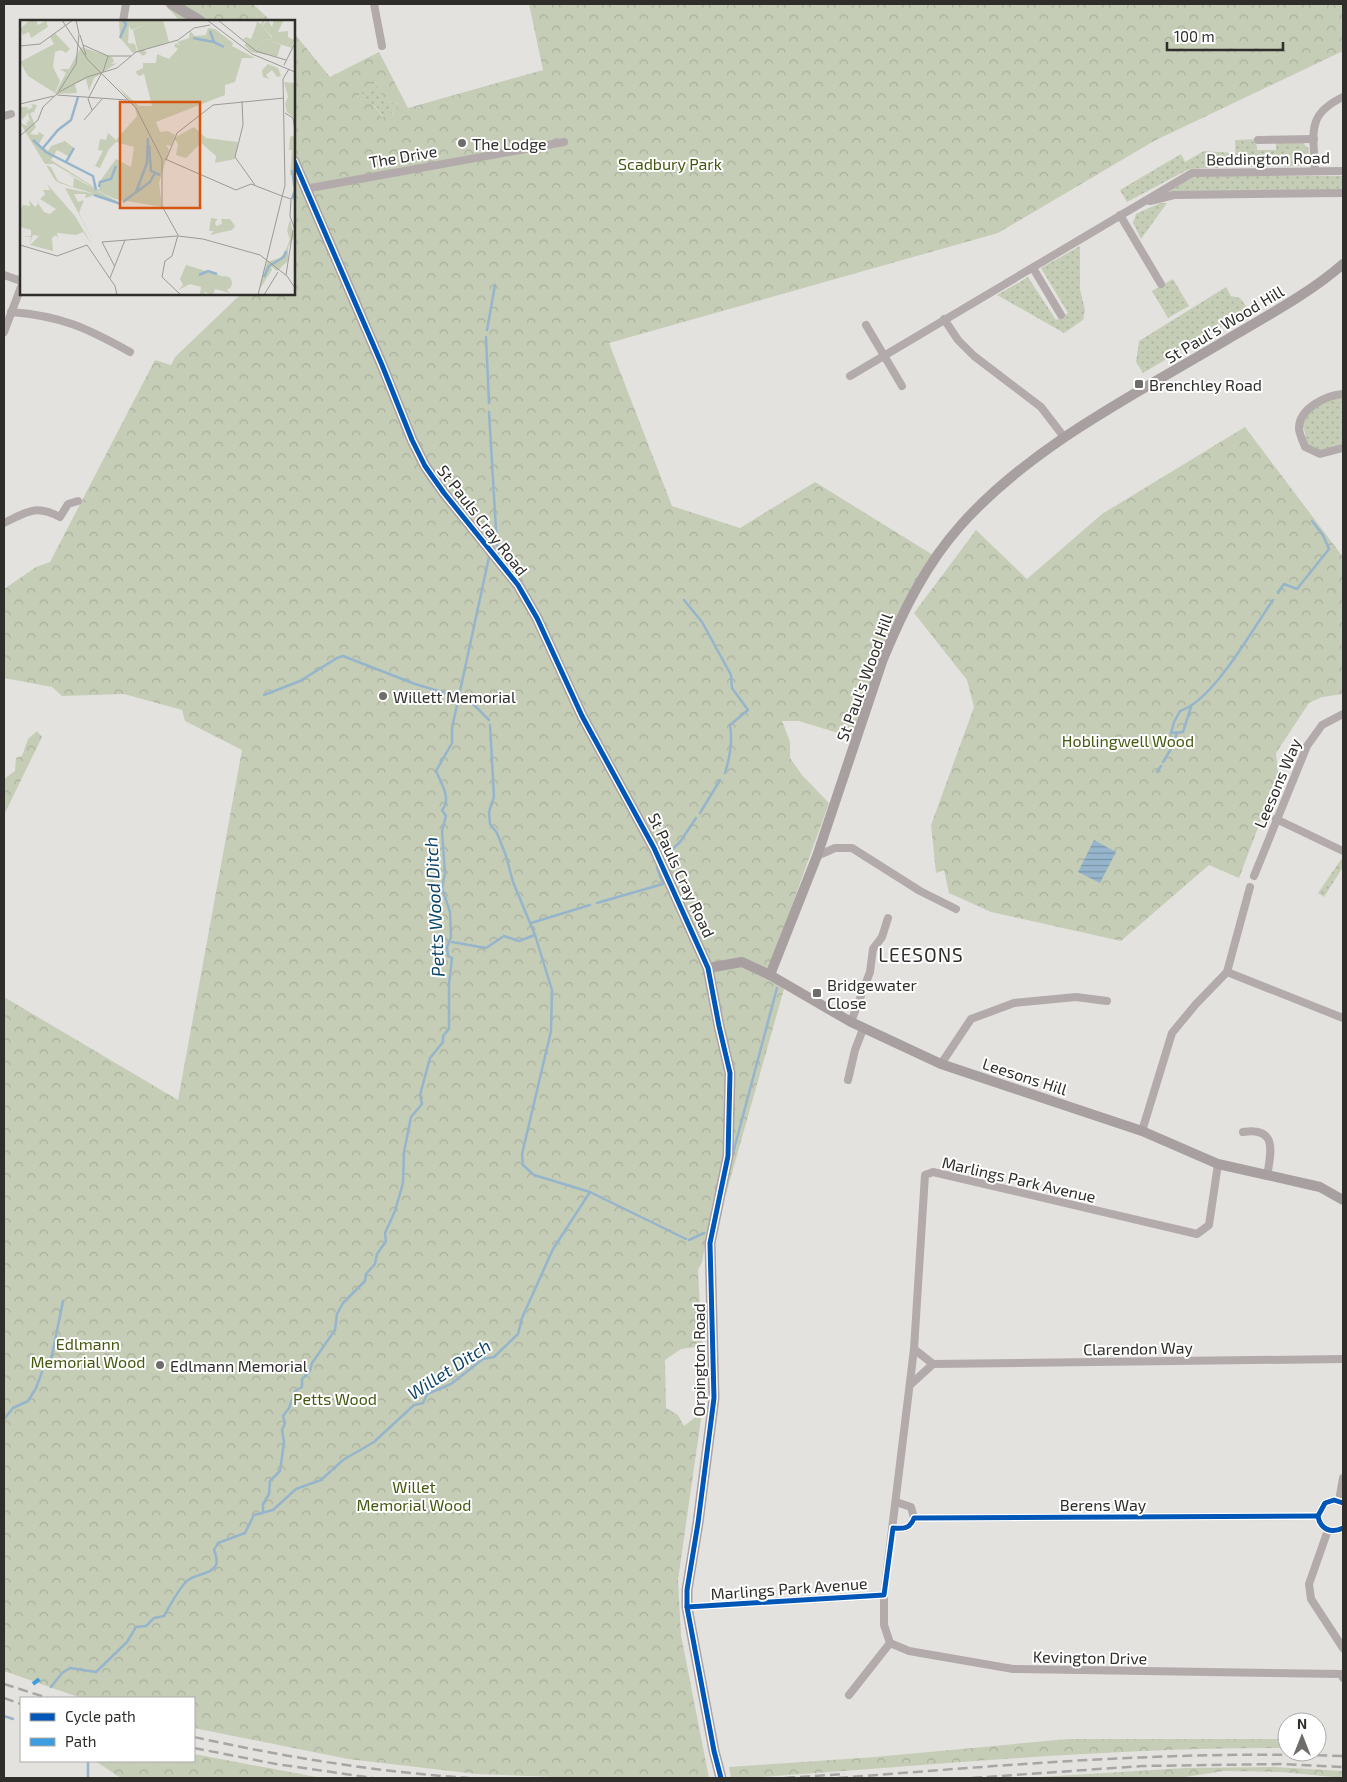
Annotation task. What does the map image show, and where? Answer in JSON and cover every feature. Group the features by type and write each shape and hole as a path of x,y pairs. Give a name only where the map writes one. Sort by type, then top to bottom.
{"main road":[{"path":"172,4 198,20"},
{"name":"St Pauls Cray Road","path":"295,164 412,440 425,466 444,493 518,585 537,618 582,716 654,848 708,968"},
{"name":"Orpington Road","path":"708,968 718,1026 730,1073 728,1156 710,1242 714,1398 687,1607 714,1751 721,1778"}],"street":[{"path":"123,20 126,4"},
{"path":"374,4 382,46"},
{"path":"1315,171 1314,139 1318,114 1325,106 1343,97"},
{"path":"1258,140 1314,139"},
{"name":"The Drive","path":"305,189 564,142"},
{"name":"Beddington Road","path":"850,376 1192,173 1343,171"},
{"name":"Beddington Road","path":"1140,203 1174,195 1343,193"},
{"path":"1120,215 1161,284"},
{"name":"St Paul's Wood Hill","path":"770,975 817,856 884,659 909,602 924,575 960,526 1018,471 1064,438 1300,295 1343,264"},
{"path":"1033,268 1061,314"},
{"path":"4,275 20,281"},
{"path":"4,332 20,290"},
{"path":"11,312 42,315 74,323 130,352"},
{"path":"944,319 958,340 974,356 1041,407 1064,438"},
{"path":"866,325 902,386"},
{"path":"1343,394 1333,395 1310,406 1301,418 1299,427 1305,447 1320,454 1343,448"},
{"path":"4,523 35,509 49,511 60,517 68,504 78,501"},
{"name":"Leesons Way","path":"1254,876 1312,736 1322,725 1343,714"},
{"path":"1276,819 1343,851"},
{"path":"817,856 835,848 852,848 920,891 956,909"},
{"path":"1142,1131 1172,1033 1196,1004 1227,972 1250,887"},
{"path":"850,1022 870,972 873,949 882,937 888,918"},
{"name":"Leesons Hill","path":"708,968 742,962 770,975 850,1022 941,1064 1142,1131 1218,1164 1320,1187 1343,1200"},
{"path":"1227,972 1343,1018"},
{"path":"941,1064 970,1019 1014,1003 1076,997 1107,1001"},
{"path":"848,1080 855,1050 864,1029"},
{"path":"1243,1132 1255,1130 1266,1136 1272,1146 1267,1176"},
{"name":"Marlings Park Avenue","path":"687,1607 884,1595 914,1349 925,1175 933,1172 1197,1234 1209,1225 1218,1164"},
{"path":"910,1385 933,1364 914,1349"},
{"name":"Clarendon Way","path":"933,1364 1343,1360"},
{"path":"1343,1478 1341,1502 1325,1503 1318,1516 1321,1524 1328,1530 1338,1531 1343,1528"},
{"path":"896,1502 911,1507 914,1518"},
{"name":"Berens Way","path":"893,1528 903,1529 908,1527 914,1518 1318,1516"},
{"path":"1328,1530 1309,1584 1311,1599 1343,1648"},
{"path":"849,1695 890,1643 884,1625 884,1595"},
{"name":"Kevington Drive","path":"890,1643 909,1651 1013,1669 1342,1674"}],"green space":[{"path":"164,4 253,4 270,20 179,20"},
{"name":"Petts Wood","path":"529,4 1343,4 1343,51 1154,141 998,233 609,343 672,506 740,528 815,482 933,555 854,738 799,721 782,721 790,742 790,758 802,775 829,803 777,947 769,979 784,989 726,1194 715,1192 702,1262 698,1270 702,1346 681,1349 665,1360 666,1408 678,1415 684,1426 702,1412 678,1580 681,1635 709,1778 578,1778 476,1774 348,1759 195,1728 195,1697 78,1697 4,1671 4,997 178,1100 242,750 185,721 182,710 124,694 62,696 52,687 4,678 4,589 36,567 50,562 155,360 171,365 175,357 240,295 295,295 295,34 330,77 379,52 408,108 543,70","holes":["372,80 378,84 377,89 390,103 395,102 398,106 393,109 393,114 382,117 372,104 357,96 369,88"]},
{"path":"372,79 378,84 378,89 390,103 395,102 398,106 393,109 390,127 376,107 356,95 362,93 370,85"},
{"path":"1256,139 1257,150 1276,150 1276,143 1303,143 1309,149 1308,164 1306,166 1236,167 1235,140"},
{"path":"1204,151 1234,153 1234,167 1189,169 1127,202 1120,190 1181,154 1185,162"},
{"path":"1193,176 1343,176 1343,190 1161,194"},
{"path":"1160,203 1167,203 1141,239 1133,223 1136,214"},
{"path":"1080,246 1080,289 1085,310 1083,320 1064,333 997,295 1028,277 1056,320 1068,313 1041,268"},
{"path":"1173,279 1189,306 1168,318 1152,291"},
{"path":"1226,287 1231,296 1240,298 1249,310 1143,373 1136,362 1139,341"},
{"path":"1343,398 1343,445 1323,451 1312,450 1306,442 1302,426 1308,414 1329,400"},
{"name":"Hoblingwell Wood","path":"1245,427 1343,557 1343,694 1322,697 1309,703 1276,753 1278,775 1239,878 1209,865 1121,941 991,912 949,893 944,870 936,873 931,825 974,707 967,680 914,613 976,530 1027,579 1102,514"},
{"path":"37,731 42,737 4,815 4,779 15,771 16,758 22,756 28,739"},
{"path":"1342,858 1343,867 1324,897 1318,893"},
{"path":"1068,1739 1277,1739 1277,1748 1084,1754 747,1778 731,1778 729,1767 875,1757"},
{"path":"195,1754 322,1778 121,1778 97,1762 195,1762"},
{"path":"1274,1767 1343,1771 1343,1778 1282,1772 1224,1771 1179,1778 1023,1778 1185,1768"}],"water":[{"path":"1094,840 1116,852 1100,883 1078,872"}],"waterway":[{"name":"Petts Wood Ditch","path":"487,330 495,285"},
{"name":"Petts Wood Ditch","path":"486,337 489,403"},
{"name":"Petts Wood Ditch","path":"489,412 497,547"},
{"path":"1278,593 1284,584 1297,589 1329,549 1323,535 1312,521"},
{"name":"Petts Wood Ditch","path":"263,1513 263,1504 269,1494 270,1481 280,1471 284,1442 282,1430 285,1423 283,1416 289,1408 295,1391 302,1387 302,1379 310,1371 312,1363 335,1330 337,1314 343,1303 365,1281 366,1274 375,1264 377,1254 386,1241 385,1233 395,1211 403,1183 404,1152 411,1117 422,1104 420,1095 430,1058 443,1042 443,1036 449,1029 449,984 452,958 448,956 447,947 451,937 450,912 442,888 445,873 442,831 446,816 442,810 445,806 446,796 436,771 452,743 452,728 489,557"},
{"path":"684,600 702,622 731,675 732,688 748,710 730,725 730,749 725,773"},
{"path":"1191,707 1183,732 1171,733 1180,711 1193,705 1206,694 1231,663 1273,600"},
{"path":"264,695 300,681 343,656 415,684 458,697 474,705 489,720"},
{"path":"490,725 494,797 489,812 490,824 497,833 506,856 513,882 535,935 552,990 551,1031 522,1154 523,1165 534,1175 590,1192 686,1239"},
{"path":"1163,762 1171,749 1177,733"},
{"path":"1157,772 1161,766"},
{"path":"700,813 720,780"},
{"path":"665,856 680,842 696,818"},
{"path":"597,903 663,884 657,868"},
{"path":"531,923 590,905"},
{"path":"452,942 486,948 504,936 519,941 535,935"},
{"path":"733,1153 777,988"},
{"name":"Willet Ditch","path":"51,1687 62,1673 70,1668 96,1672 127,1642 136,1627 146,1626 154,1618 164,1616 175,1596 188,1580 214,1568 217,1561 214,1550 218,1543 245,1533 254,1515 273,1510 296,1489 321,1480 343,1460 374,1442 414,1405 423,1403 427,1394 451,1384 483,1359 494,1357 518,1334 522,1318 553,1249 590,1192"},
{"path":"689,1240 704,1233"},
{"path":"47,1365 52,1355 63,1301"},
{"path":"4,1419 13,1408 28,1401 36,1388 42,1372"},
{"path":"4,1716 13,1719"},
{"path":"88,1762 88,1778"}],"railway":[{"path":"4,1684 45,1697"},
{"path":"4,1698 20,1704"},
{"path":"195,1737 331,1763 469,1778"},
{"path":"195,1748 276,1764 373,1778"},
{"path":"838,1778 1154,1757 1217,1755 1343,1756"},
{"path":"972,1778 1142,1766 1281,1764 1343,1767"},
{"path":"785,1778 845,1774"}],"marked path":[{"path":"33,1684 42,1677"}],"cycle path":[{"path":"295,163 382,365 412,440 425,466 444,493 518,585 537,618 582,716 654,848 708,968 730,1073 728,1156 710,1243 714,1398 698,1523 687,1590 687,1607 714,1751 721,1778"},
{"path":"1343,1503 1334,1500 1325,1503 1318,1516 1321,1524 1327,1529 1339,1530 1343,1528"},
{"path":"687,1607 884,1595 893,1528 906,1528 914,1518 1318,1516"}],"place":[{"name":"The Lodge","path":"462,143"},
{"name":"Brenchley Road","path":"1139,384"},
{"name":"Willett Memorial","path":"383,696"},
{"name":"Bridgewater Close","path":"817,993"},
{"name":"Edlmann Memorial","path":"160,1365"}],"district":[{"name":"LEESONS","path":"921,954"}],"park label":[{"name":"Scadbury Park","path":"670,163"},
{"name":"Edlmann Memorial Wood","path":"88,1352"},
{"name":"Willet Memorial Wood","path":"414,1495"}]}
